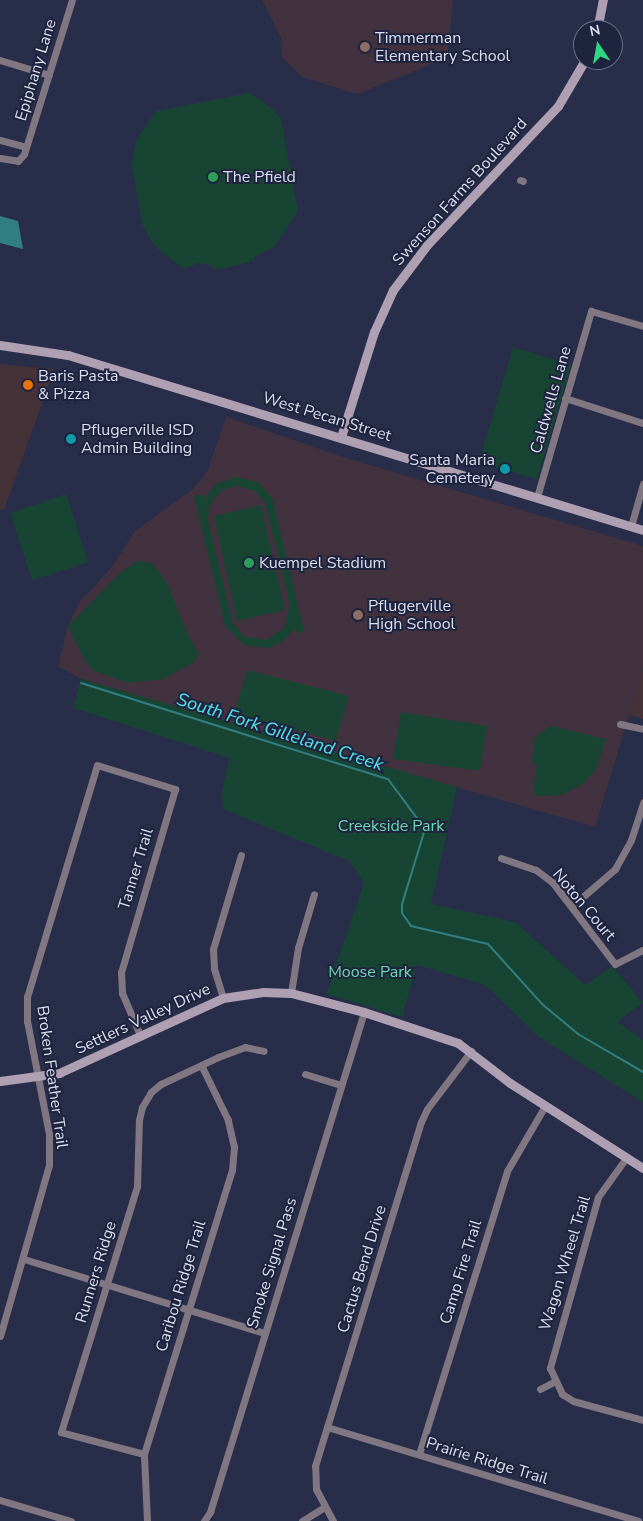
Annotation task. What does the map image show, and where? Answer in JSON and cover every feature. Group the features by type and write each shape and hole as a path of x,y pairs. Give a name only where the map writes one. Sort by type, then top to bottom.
{"street":[{"name":"Epiphany Lane","path":"26,147 72,0"},
{"path":"599,20 604,0"},
{"path":"0,60 49,75"},
{"name":"Swenson Farms Boulevard","path":"341,437 374,332 393,290 427,245 558,106 579,70"},
{"path":"0,140 26,147 18,162 0,158"},
{"name":"Caldwells Lane","path":"537,497 591,311 643,326"},
{"name":"West Pecan Street","path":"0,345 68,355 643,530"},
{"path":"565,398 643,422"},
{"path":"631,526 643,484"},
{"path":"620,724 643,729"},
{"name":"Tanner Trail","path":"97,765 175,789 121,972 122,993 140,1035"},
{"name":"Broken Feather Trail","path":"0,1336 50,1165 49,1134 27,1021 27,997 97,765"},
{"path":"572,906 615,869 631,840 643,802"},
{"path":"223,998 214,968 213,949 241,855"},
{"name":"Noton Court","path":"501,858 536,870 553,884 572,906 615,964 643,950"},
{"path":"291,993 298,948 314,894"},
{"name":"Settlers Valley Drive","path":"0,1081 37,1078 81,1064 223,998 263,992 291,993 364,1012 446,1038 470,1050 545,1106 643,1168"},
{"name":"Smoke Signal Pass","path":"204,1521 210,1512 364,1012"},
{"name":"Runners Ridge","path":"144,1454 61,1432 137,1186 139,1120 142,1106 150,1092 161,1084 201,1065 245,1047 264,1051"},
{"name":"Cactus Bend Drive","path":"323,1508 316,1489 315,1466 421,1122 427,1110 470,1050"},
{"name":"Caribou Ridge Trail","path":"147,1521 144,1454 232,1170 234,1147 228,1120 201,1065"},
{"path":"305,1074 341,1085"},
{"name":"Camp Fire Trail","path":"419,1454 507,1171 545,1106"},
{"name":"Wagon Wheel Trail","path":"554,1382 550,1368 552,1354 598,1197 626,1158"},
{"path":"24,1259 265,1333"},
{"path":"540,1389 554,1382 562,1394 573,1401 643,1420"},
{"name":"Prairie Ridge Trail","path":"327,1428 643,1521"},
{"path":"0,1500 71,1521"},
{"path":"302,1521 323,1508 333,1521"}],"shaded area":[{"name":"Timmerman Elementary School","path":"262,0 453,0 447,58 357,94 302,77 282,57 281,38"},
{"path":"0,216 18,221 23,249 0,243"},
{"path":"0,364 54,369 4,510 0,510"},
{"name":"Pflugerville High School","path":"226,417 346,458 643,546 643,669 595,827 81,679 58,666 68,626 79,603 112,567 135,531 193,489 208,470"},
{"path":"643,669 643,719 629,715"}],"green space":[{"name":"The Pfield","path":"250,93 271,108 281,119 298,211 274,247 254,257 255,261 213,269 212,265 197,263 185,269 156,248 143,226 132,166 136,141 156,111"},
{"path":"513,347 571,365 537,479 479,462"},
{"path":"235,477 258,482 273,499 304,631 296,633 295,628 282,642 268,648 244,645 225,626 194,496 202,494 204,499 216,484","holes":["237,486 255,491 265,503 290,605 284,628 266,640 245,637 233,623 208,520 209,508 215,497 225,489"]},
{"path":"66,494 88,562 32,580 10,513"},
{"name":"Kuempel Stadium","path":"261,505 285,610 237,621 214,516"},
{"path":"138,561 152,563 167,583 186,631 199,654 193,663 163,679 128,683 94,671 85,661 68,626 121,572"},
{"path":"247,670 349,696 336,741 234,715"},
{"name":"Creekside Park","path":"81,679 457,787 431,904 515,922 585,985 612,967 643,1002 617,1022 643,1040 643,1102 539,1037 485,985 417,965 402,1017 326,994 364,883 349,861 223,809 222,792 230,758 73,708"},
{"path":"401,712 487,726 480,771 393,759"},
{"path":"551,726 606,739 597,768 582,785 560,795 538,796 533,792 537,766 532,760 535,737"}],"waterway":[{"name":"South Fork Gilleland Creek","path":"81,683 388,779 425,829 402,904 402,913 411,926 488,944 542,1004 578,1034 643,1072"}],"place":[{"name":"Timmerman Elementary School","path":"365,47"},
{"name":"The Pfield","path":"213,177"},
{"name":"Baris Pasta & Pizza","path":"28,385"},
{"name":"Pflugerville ISD Admin Building","path":"71,439"},
{"name":"Santa Maria Cemetery","path":"505,469"},
{"name":"Kuempel Stadium","path":"249,563"},
{"name":"Pflugerville High School","path":"358,615"}],"park label":[{"name":"Moose Park","path":"370,972"}]}
